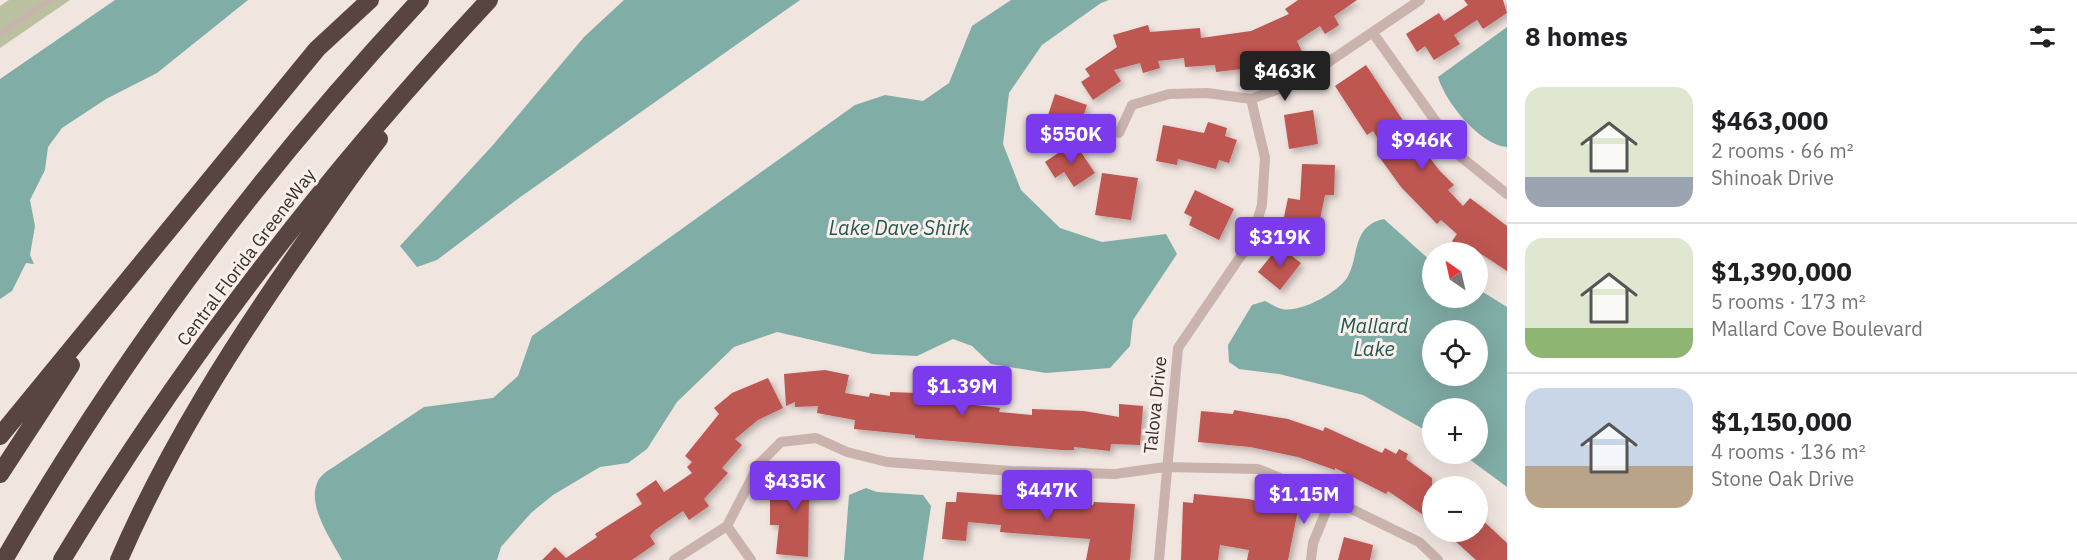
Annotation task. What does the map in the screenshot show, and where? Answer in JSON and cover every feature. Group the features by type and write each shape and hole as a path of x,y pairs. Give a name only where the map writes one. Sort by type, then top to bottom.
{"highway":[{"path":"0,436 317,49 370,0"},
{"name":"Central Florida GreeneWay","path":"4,560 86,427 201,264 291,149 420,0"},
{"name":"Central Florida GreeneWay","path":"62,560 164,402 282,241 380,121 489,0"},
{"path":"119,560 135,522 194,412 250,319 374,146 495,0"},
{"path":"0,474 112,300"}],"street":[{"path":"1119,133 1132,105 1169,94 1207,93 1251,99 1299,82 1420,0"},
{"path":"1373,33 1461,157 1507,194"},
{"name":"Talova Drive","path":"1159,560 1165,467 1178,348 1251,241 1262,205 1265,158 1251,99"},
{"path":"674,560 727,526 759,464 781,442 816,438 847,452 887,462 1012,471 1115,474 1165,467 1258,470 1331,499 1419,542 1438,560"},
{"path":"1311,560 1312,543 1331,499"},
{"path":"727,526 751,560"}],"lane":[{"path":"0,34 50,0"}],"green space":[{"path":"9,0 70,0 0,48 0,6"}],"water":[{"path":"115,0 248,0 157,73 106,99 62,128 48,147 45,170 30,200 35,226 30,255 34,264 26,263 12,291 0,299 0,79"},
{"path":"624,0 800,0 519,198 437,260 417,267 400,246 493,145 584,37"},
{"name":"Lake Dave Shirk","path":"1011,0 1109,0 1101,3 1042,45 1009,93 1003,144 1021,190 1060,228 1102,242 1166,234 1177,254 1133,320 1130,346 1110,368 1046,373 991,364 972,346 953,339 917,356 873,354 777,332 734,347 677,402 647,449 628,463 600,467 553,495 531,513 501,547 497,560 342,560 317,511 315,490 320,477 424,407 493,398 518,376 532,336 855,105 885,95 923,101 949,83 972,26"},
{"path":"1507,27 1507,147 1486,139 1465,121 1448,98 1438,77"},
{"name":"Mallard Lake","path":"1384,219 1422,253 1422,308 1488,308 1488,295 1507,307 1507,487 1476,464 1488,464 1488,398 1422,398 1422,428 1363,395 1279,374 1239,369 1229,362 1228,345 1252,305 1265,301 1280,308 1298,308 1318,301 1335,290 1347,278 1361,235 1366,228"},
{"path":"866,488 877,492 923,495 931,506 923,560 844,560 849,495"}],"building":[{"path":"1298,0 1357,0 1334,16 1339,25 1325,34 1320,26 1297,41 1302,52 1278,62 1275,54 1251,65 1251,68 1216,72 1215,65 1185,67 1184,58 1158,61 1160,68 1143,73 1140,63 1114,70 1121,81 1093,100 1081,82 1090,76 1085,69 1117,47 1113,35 1148,25 1150,32 1200,28 1201,38 1251,31 1289,14 1285,9"},
{"path":"1464,0 1503,0 1507,13 1483,29 1477,20 1454,35 1460,44 1434,60 1425,46 1417,52 1406,34 1439,13 1444,21 1468,5"},
{"path":"1366,65 1412,134 1439,170 1454,185 1448,190 1463,206 1470,198 1507,226 1507,271 1488,259 1488,242 1453,242 1457,234 1441,220 1437,224 1401,187 1380,158 1387,152 1373,131 1367,135 1335,86"},
{"path":"1055,94 1087,105 1077,134 1045,124"},
{"path":"1313,110 1318,144 1289,149 1284,115"},
{"path":"1208,122 1227,128 1225,136 1237,140 1229,163 1219,160 1216,169 1178,159 1177,165 1156,161 1163,125 1204,133"},
{"path":"1074,142 1095,173 1074,187 1064,172 1055,178 1045,162"},
{"path":"1302,164 1335,165 1334,195 1325,195 1316,239 1281,231 1288,198 1300,200"},
{"path":"1102,173 1138,178 1131,220 1095,215"},
{"path":"1195,190 1234,209 1219,240 1189,225 1192,217 1184,213"},
{"path":"1279,246 1301,263 1280,290 1258,272"},
{"path":"825,370 849,375 845,393 869,397 870,393 890,396 890,392 943,394 943,401 1000,408 999,412 1032,415 1032,409 1084,411 1119,417 1119,404 1143,406 1140,445 1111,444 1110,451 1074,447 1074,450 1062,450 915,438 915,435 854,429 855,420 817,413 818,406 795,407 795,402 786,406 784,374"},
{"path":"768,378 783,408 758,420 735,439 742,445 722,468 728,473 704,499 709,506 689,520 683,511 655,530 650,536 655,544 632,560 542,560 555,547 566,558 597,537 595,534 642,504 636,494 656,480 664,492 692,473 687,467 692,462 685,456 719,414 714,408 732,393"},
{"path":"1234,410 1288,419 1323,431 1325,427 1382,453 1385,448 1396,454 1399,449 1408,454 1406,459 1429,476 1422,476 1422,514 1388,491 1386,494 1335,468 1335,470 1298,457 1250,447 1198,442 1201,411 1233,414"},
{"path":"786,468 820,472 818,497 809,496 808,557 776,554 779,525 770,525 770,500 782,500"},
{"path":"957,492 1055,499 1093,505 1094,502 1135,504 1130,560 1086,560 1090,539 1000,532 1001,525 968,522 966,541 942,539 946,502 956,502"},
{"path":"1194,494 1248,499 1298,510 1288,560 1247,560 1249,550 1220,545 1218,560 1181,560 1183,502 1193,503"},
{"path":"1488,525 1507,543 1507,560 1476,560 1456,542 1488,542"},
{"path":"1344,537 1373,545 1370,560 1338,560"}]}
